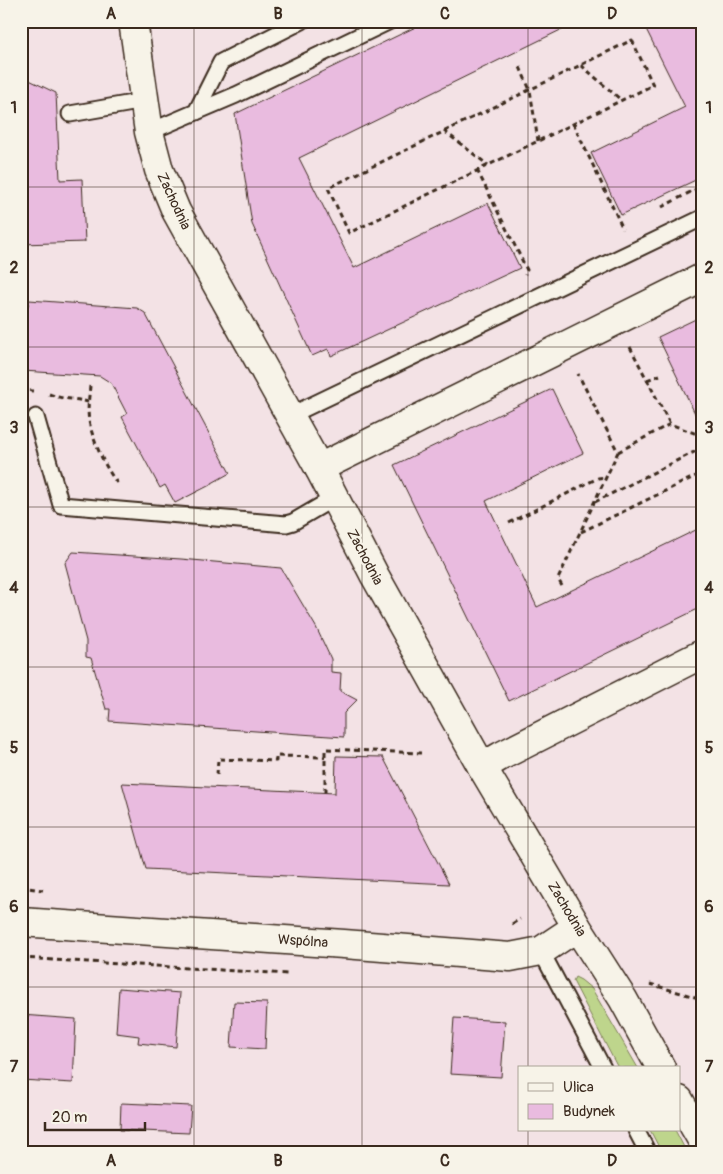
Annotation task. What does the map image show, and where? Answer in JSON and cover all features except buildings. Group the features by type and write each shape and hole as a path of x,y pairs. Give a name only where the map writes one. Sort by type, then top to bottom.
{"street":[{"name":"Zachodnia","path":"133,21 149,132 159,170 176,211 319,468 375,576 482,767 577,927 623,999 660,1066"},
{"path":"319,468 702,278"},
{"path":"482,767 702,654"},
{"name":"Wspólna","path":"21,922 510,957 541,951 577,927"},
{"path":"680,1102 702,1140"}],"lane":[{"path":"196,112 221,62 302,21"},
{"path":"149,132 236,95 390,21"},
{"path":"70,114 144,101"},
{"path":"289,416 702,218"},
{"path":"36,417 61,505 286,524 293,522 334,498"},
{"path":"541,951 602,1066"},
{"path":"637,1132 648,1153"}],"path":[{"path":"632,40 653,85 349,233 328,188 581,65 632,40"},
{"path":"581,65 621,100"},
{"path":"520,67 530,90 538,140"},
{"path":"573,124 634,251"},
{"path":"444,131 488,165"},
{"path":"477,170 527,270 524,274 535,298"},
{"path":"616,321 670,424 702,436"},
{"path":"564,346 618,452"},
{"path":"647,380 660,375"},
{"path":"90,386 88,402 90,421 97,446 106,466 117,483 154,513"},
{"path":"21,390 40,391"},
{"path":"45,393 57,398 88,402"},
{"path":"562,586 558,579 618,452 670,424"},
{"path":"594,502 702,448"},
{"path":"580,532 702,474"},
{"path":"509,523 598,478 606,477"},
{"path":"325,792 325,749 421,753"},
{"path":"217,775 218,759 276,761 276,756 325,757"},
{"path":"644,987 650,983 702,999"}],"green space":[{"path":"575,977 592,989 637,1066 617,1066 573,981"},
{"path":"651,1132 676,1132 687,1153 662,1153"}]}
